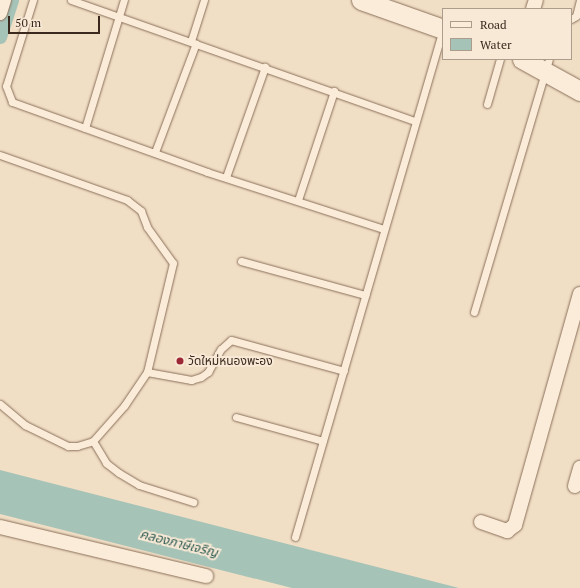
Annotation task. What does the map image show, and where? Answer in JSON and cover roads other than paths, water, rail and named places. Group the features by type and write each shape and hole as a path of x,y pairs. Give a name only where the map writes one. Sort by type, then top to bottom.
{"main road":[{"path":"361,0 442,29"},
{"path":"526,60 547,65 579,88"}],"street":[{"path":"0,12 4,0"},
{"path":"481,522 507,531 515,524 580,294"},
{"path":"575,486 580,468"},
{"path":"0,527 206,576"}],"lane":[{"path":"33,0 7,80 7,94 12,102 25,108 226,177 384,229"},
{"path":"71,0 266,67 415,121"},
{"path":"85,128 118,15 124,0"},
{"path":"155,152 194,42 204,0"},
{"path":"572,19 576,16 580,0"},
{"path":"295,537 442,32"},
{"path":"487,104 500,60"},
{"path":"474,312 547,65"},
{"path":"226,177 266,67"},
{"path":"298,200 334,91"},
{"path":"0,155 127,200 141,211 147,227 173,263 147,372 124,406 93,441 68,446 25,425 0,404"},
{"path":"241,261 365,295"},
{"path":"147,372 191,380 201,377 208,372 221,350 231,340 344,371"},
{"path":"236,418 323,441"},
{"path":"93,441 106,463 119,473 139,485 193,502"}],"water":[{"name":"คลองภาษีเจริญ","path":"0,470 459,588 292,588 0,514"}],"waterway":[{"path":"0,37 12,0"}],"place":[{"name":"วัดใหม่หนองพะอง","path":"180,361"}]}
